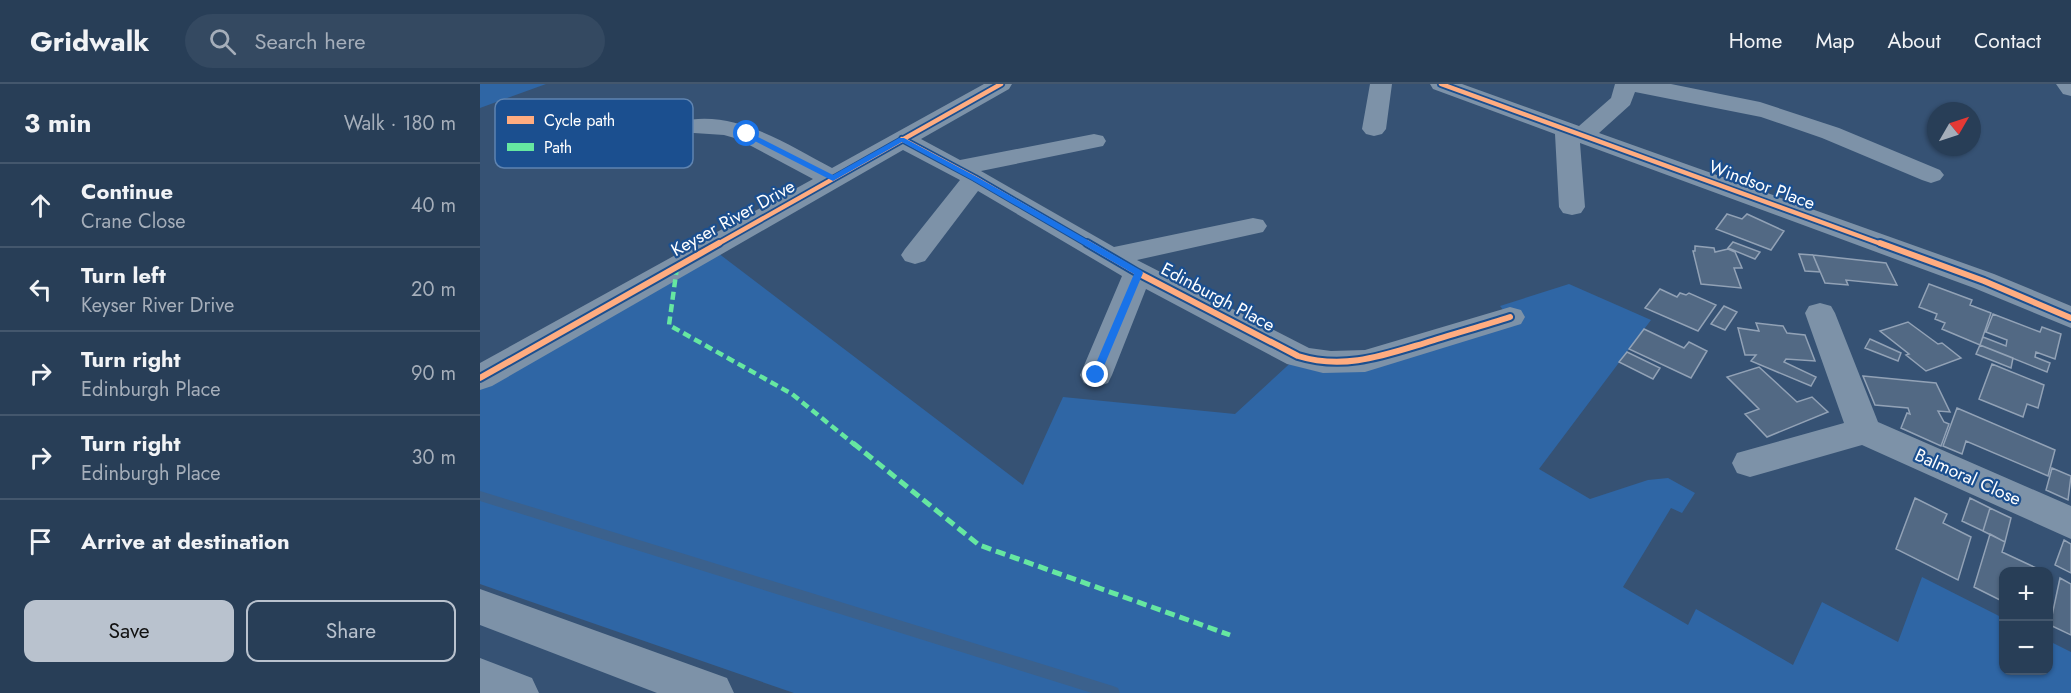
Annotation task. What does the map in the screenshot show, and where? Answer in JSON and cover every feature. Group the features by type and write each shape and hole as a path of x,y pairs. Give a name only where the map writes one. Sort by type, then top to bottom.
{"street":[{"name":"Keyser River Drive","path":"480,378 1001,84"},
{"path":"1374,129 1381,84"},
{"name":"Windsor Place","path":"1441,84 1984,281 2071,318"},
{"path":"1572,207 1575,133 1622,100 1626,84"},
{"path":"1630,84 1693,94 1769,112 1844,139 1931,175"},
{"path":"2067,84 2071,89"},
{"path":"693,127 725,128 747,134 833,178"},
{"name":"Edinburgh Place","path":"902,140 1113,256 1138,273 1298,356 1319,363 1343,364 1365,361 1510,317"},
{"path":"915,255 965,173 1094,141"},
{"name":"Edinburgh Place","path":"1113,256 1253,226"},
{"name":"Edinburgh Place","path":"1096,375 1138,273"},
{"name":"Windsor Place","path":"1984,281 2071,298"},
{"path":"1750,463 1864,431 1820,313"},
{"name":"Balmoral Close","path":"1864,431 2071,523"},
{"path":"480,607 712,693"},
{"path":"480,679 517,693"}],"shaded area":[{"path":"480,84 546,84 505,99 495,99 495,103 480,108"},
{"path":"718,253 1023,485 1063,397 1235,414 1298,356 1319,363 1509,317 1500,306 1569,284 1651,320 1539,469 1590,499 1648,480 1668,478 1695,493 1682,513 1671,508 1623,587 1688,625 1696,609 1793,665 1822,602 1898,642 1922,577 1999,616 1999,675 2053,675 2053,643 2071,652 2071,693 794,693 480,584 480,389"}],"building":[{"path":"1727,214 1742,219 1747,214 1784,231 1771,250 1716,229"},
{"path":"1733,242 1760,252 1755,259 1728,248"},
{"path":"1695,246 1714,248 1715,252 1728,249 1735,252 1742,268 1734,268 1741,288 1701,284 1693,251 1695,251"},
{"path":"1799,254 1813,255 1820,272 1805,271"},
{"path":"1813,255 1886,263 1897,285 1846,280 1848,285 1825,283"},
{"path":"1929,284 1972,300 1970,305 1991,313 1980,345 1942,329 1945,323 1935,319 1937,314 1919,307"},
{"path":"1660,289 1677,297 1680,293 1686,295 1689,293 1716,305 1698,331 1645,308"},
{"path":"1724,306 1737,312 1725,330 1711,324"},
{"path":"1993,314 2040,332 2042,327 2061,334 2055,359 2036,352 2035,357 2050,363 2047,372 1980,345 1983,337 2006,346 2007,340 1986,332"},
{"path":"1908,322 1961,358 1926,371 1880,331"},
{"path":"1756,323 1783,326 1787,333 1805,335 1815,361 1786,359 1784,362 1816,377 1811,386 1751,361 1756,355 1745,355 1738,328 1759,331"},
{"path":"1644,329 1684,348 1689,342 1707,351 1691,378 1629,349"},
{"path":"1870,339 1901,353 1898,361 1865,348"},
{"path":"1980,345 2013,358 2011,368 1976,354"},
{"path":"1627,352 1660,368 1653,379 1619,362"},
{"path":"1992,364 2044,385 2038,408 2027,404 2023,417 1979,399"},
{"path":"1759,367 1797,402 1812,397 1828,412 1767,437 1745,414 1759,409 1727,377"},
{"path":"1863,376 1936,383 1950,412 1938,411 1944,422 1949,424 1941,446 1901,428 1907,413 1910,414 1908,408 1875,405"},
{"path":"1957,408 2055,450 2048,476 1966,441 1962,454 1943,446"},
{"path":"2052,468 2071,476 2068,500 2046,490"},
{"path":"1915,498 1947,514 1943,523 1971,537 1958,580 1896,549"},
{"path":"1970,498 1990,508 1983,531 1962,521"},
{"path":"1990,508 2011,518 2005,542 1983,531"},
{"path":"1990,534 2005,542 2002,552 2034,567 1999,567 1999,600 1974,587"},
{"path":"2064,540 2071,544 2071,573 2055,565"},
{"path":"2060,578 2071,584 2071,635 2053,626 2053,611"}],"waterway":[{"path":"480,496 1113,693"}],"marked path":[{"path":"677,267 669,325 792,394 979,545 1230,635"}],"cycle path":[{"path":"480,378 1001,84"},
{"path":"1441,84 1984,281 2071,318"},
{"path":"902,139 975,178 1138,273 1306,359 1331,363 1365,361 1510,317"}],"route":[{"path":"747,134 833,178 902,140 975,178 1113,256 1138,273 1096,375"}]}
